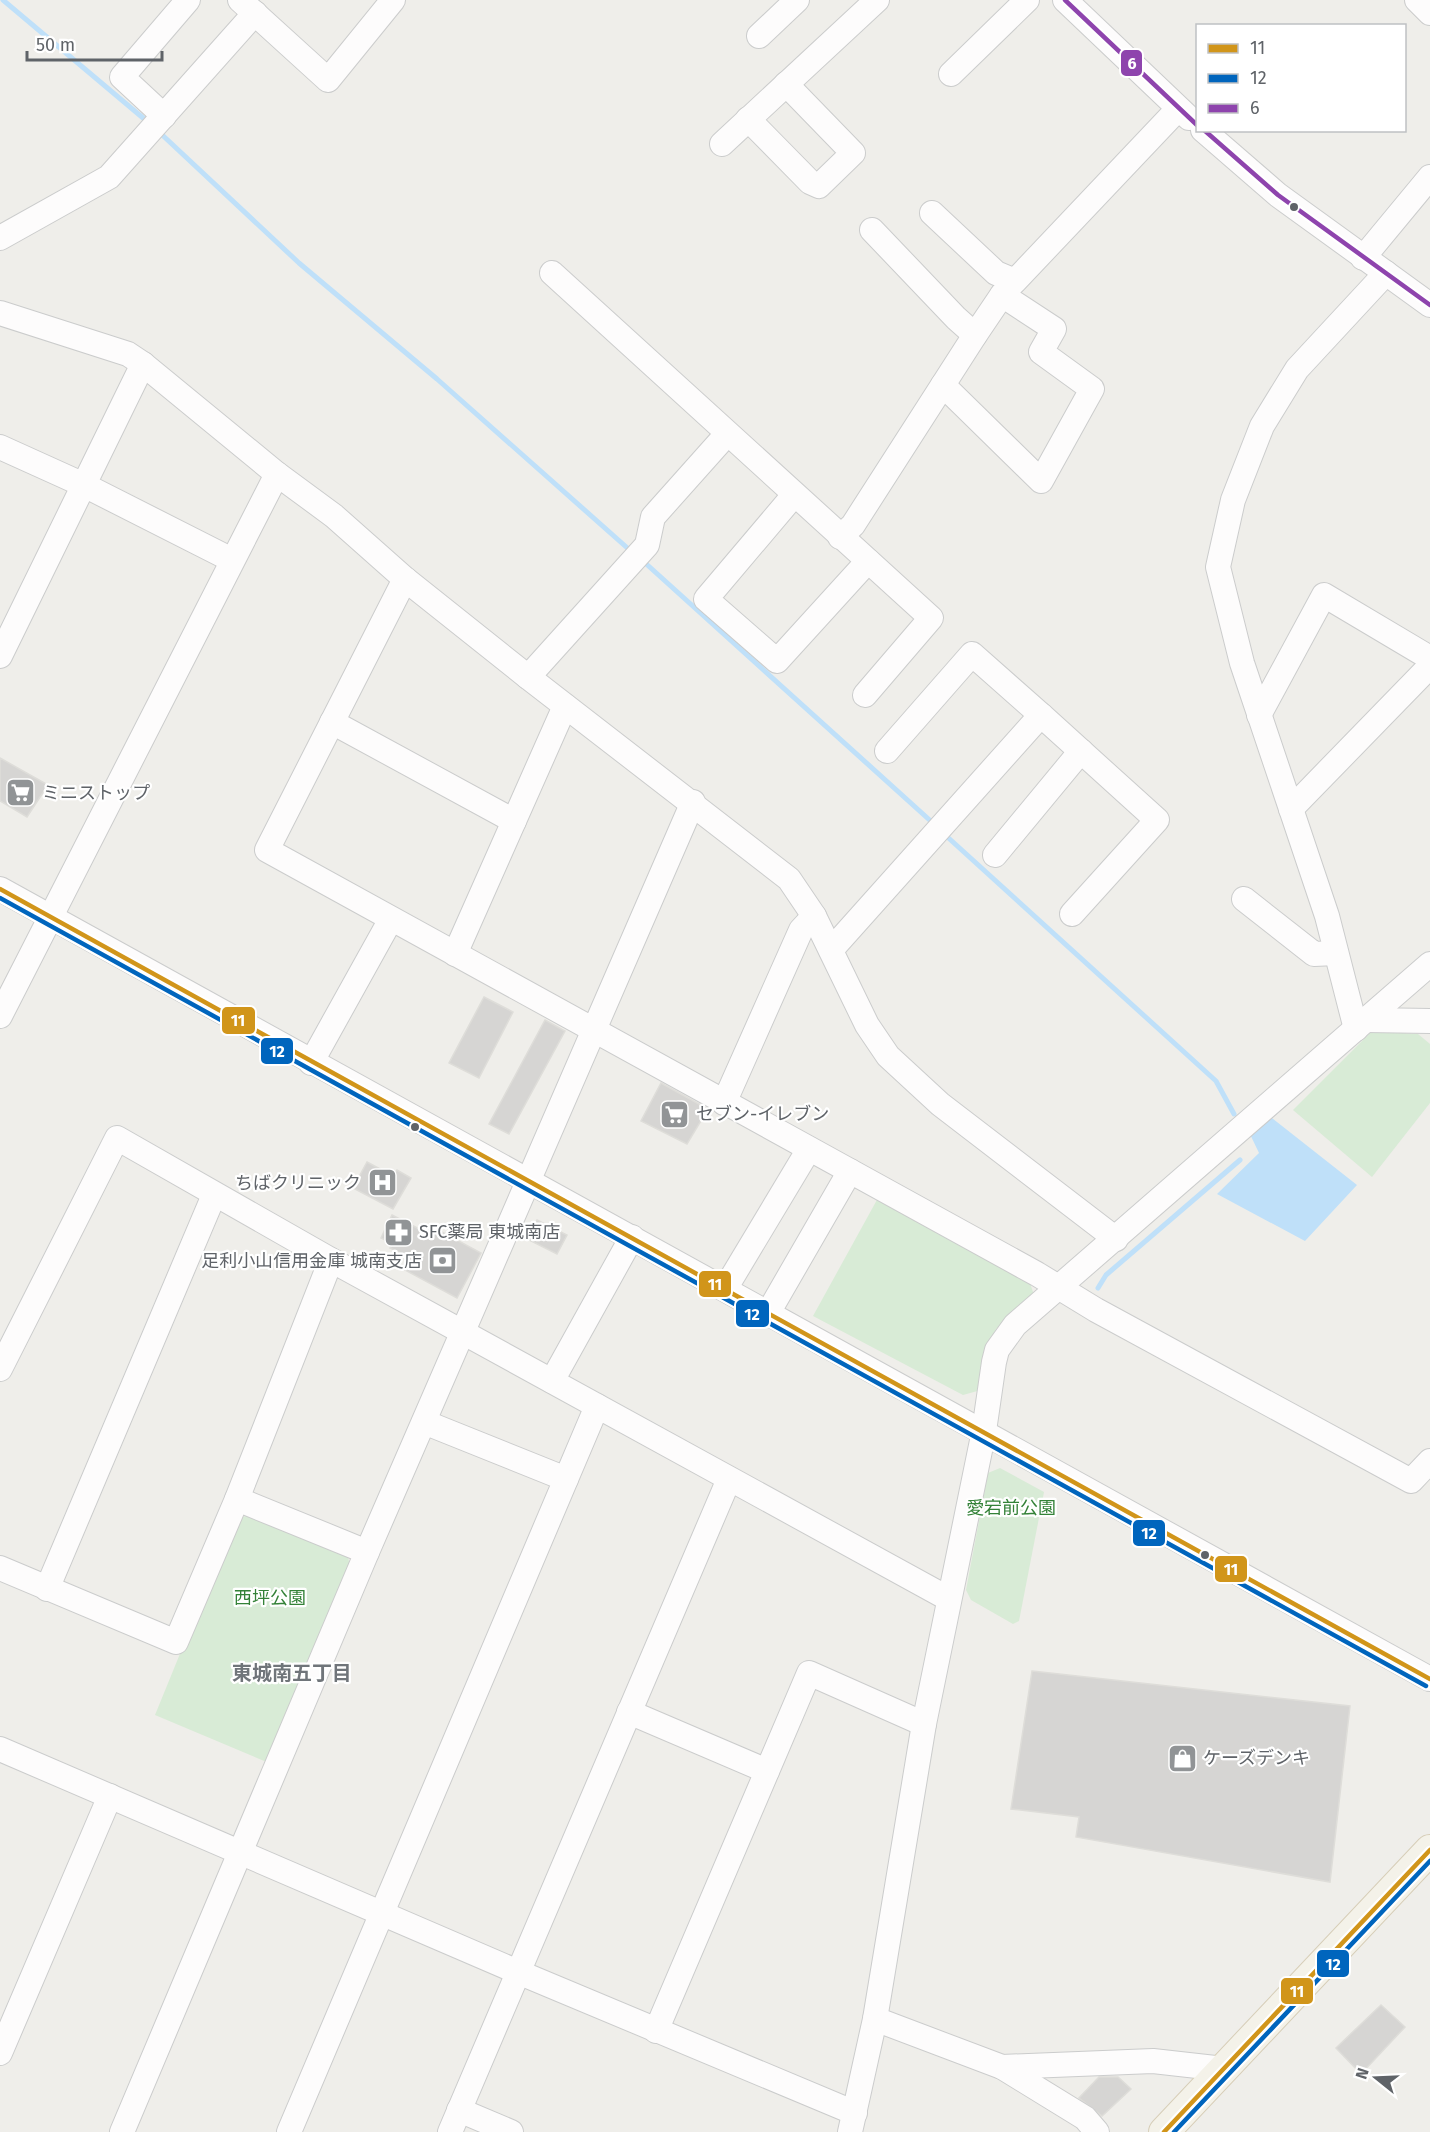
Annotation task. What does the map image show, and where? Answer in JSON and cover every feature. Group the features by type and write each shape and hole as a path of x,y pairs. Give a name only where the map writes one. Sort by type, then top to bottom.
{"main road":[{"path":"1164,2132 1430,1850"}],"street":[{"path":"164,116 122,77 188,0"},
{"path":"0,238 109,177 164,116 248,7 328,80 392,0"},
{"path":"759,36 797,0"},
{"path":"722,144 877,0"},
{"path":"951,74 1027,0"},
{"path":"1065,0 1196,125"},
{"path":"1418,0 1430,13"},
{"path":"748,119 810,182 819,186 853,153 786,84"},
{"path":"840,537 853,525 975,335 1008,288 1178,109"},
{"path":"1205,132 1278,195 1430,305"},
{"path":"1363,258 1430,177"},
{"path":"932,213 996,273 1008,288 1054,328 1041,352 1092,389 1041,481 943,384"},
{"path":"872,230 975,335"},
{"path":"552,273 840,537 932,618 865,695"},
{"path":"1362,1024 1336,953 1242,663 1218,567 1233,500 1262,426 1297,369 1386,273"},
{"path":"0,313 128,354 143,364 277,474 334,516 405,579 789,879 814,916 867,1025 888,1056 940,1104 1116,1239"},
{"path":"0,656 143,364"},
{"path":"528,677 647,545 653,517 727,434"},
{"path":"0,447 84,485 232,560"},
{"path":"0,1016 277,474"},
{"path":"794,495 706,599 777,661 868,561"},
{"path":"405,579 267,850 1411,1481 1430,1461"},
{"path":"1259,715 1324,596 1430,658"},
{"path":"887,751 972,654 1157,820 1072,914"},
{"path":"1291,810 1430,666"},
{"path":"454,954 565,706"},
{"path":"831,950 1041,715"},
{"path":"332,722 514,821"},
{"path":"995,855 1081,751"},
{"path":"122,2132 368,1552 593,1028 693,802"},
{"path":"0,889 311,1063 632,1237 1430,1679"},
{"path":"1244,899 1314,954 1336,953"},
{"path":"724,1103 801,930 814,916"},
{"path":"311,1063 391,919"},
{"path":"0,1749 656,2031 852,2123 875,2019 924,1724 984,1431 997,1350 1015,1324 1116,1239 1430,964"},
{"path":"1362,1024 1430,1021"},
{"path":"0,1369 117,1138 331,1260 949,1599"},
{"path":"725,1289 809,1149"},
{"path":"768,1313 850,1171"},
{"path":"47,1589 214,1194"},
{"path":"552,1381 632,1237"},
{"path":"0,1568 176,1642 237,1499 331,1260"},
{"path":"289,2132 597,1406"},
{"path":"424,1422 566,1479"},
{"path":"511,2132 454,2121 729,1479"},
{"path":"237,1499 368,1552"},
{"path":"656,2031 809,1673 924,1724"},
{"path":"629,1713 767,1771"},
{"path":"0,2053 110,1796"},
{"path":"875,2019 1002,2067 1085,2118 1097,2132"},
{"path":"1002,2067 1153,2061 1224,2069"}],"green space":[{"path":"1372,1031 1418,1034 1430,1044 1430,1103 1372,1177 1293,1110"},
{"path":"878,1198 1030,1283 1034,1295 996,1329 991,1340 981,1390 963,1395 813,1316"},
{"name":"愛宕前公園","path":"1000,1468 1044,1492 1019,1621 1013,1624 971,1600 966,1590 988,1473"},
{"name":"西坪公園","path":"249,1515 348,1556 350,1568 269,1763 155,1715 235,1519"}],"water":[{"path":"1268,1115 1357,1185 1305,1241 1217,1194 1259,1153 1248,1130"}],"building":[{"name":"ミニストップ","path":"0,758 48,785 27,817 0,801"},
{"path":"484,997 513,1012 479,1078 449,1063"},
{"path":"545,1020 565,1031 509,1134 489,1124"},
{"name":"セブン-イレブン","path":"661,1083 708,1109 687,1144 641,1121"},
{"name":"ちばクリニック","path":"367,1162 393,1176 397,1170 411,1178 393,1209 353,1188"},
{"name":"足利小山信用金庫 城南支店","path":"392,1215 425,1232 429,1225 481,1253 457,1298 405,1270 411,1258 390,1248 393,1244 381,1238"},
{"path":"537,1220 567,1235 557,1254 527,1239"},
{"name":"ケーズデンキ","path":"1032,1671 1350,1706 1330,1882 1076,1837 1079,1817 1011,1809"},
{"path":"1381,2005 1405,2027 1361,2074 1336,2048"},
{"path":"1099,2077 1118,2077 1131,2089 1102,2116 1079,2098"}],"waterway":[{"path":"3,0 149,123"},
{"path":"158,131 299,263 437,379 633,553"},
{"path":"643,561 934,824"},
{"path":"943,833 1216,1081 1234,1114"},
{"path":"1098,1288 1106,1275 1240,1160"}],"transit line":[{"name":"6","path":"1065,0 1196,124"},
{"name":"6","path":"1206,132 1278,195 1430,305"},
{"name":"11","path":"0,889 1430,1679"},
{"name":"12","path":"0,898 1426,1686"},
{"name":"11","path":"1164,2132 1430,1850"},
{"name":"12","path":"1174,2132 1430,1861"}],"place":[{"name":"ミニストップ","path":"21,793"},
{"name":"セブン-イレブン","path":"675,1114"},
{"name":"ちばクリニック","path":"382,1183"},
{"name":"SFC薬局 東城南店","path":"398,1232"},
{"name":"足利小山信用金庫 城南支店","path":"443,1261"},
{"name":"ケーズデンキ","path":"1182,1758"}],"district":[{"name":"東城南五丁目","path":"292,1673"}]}
